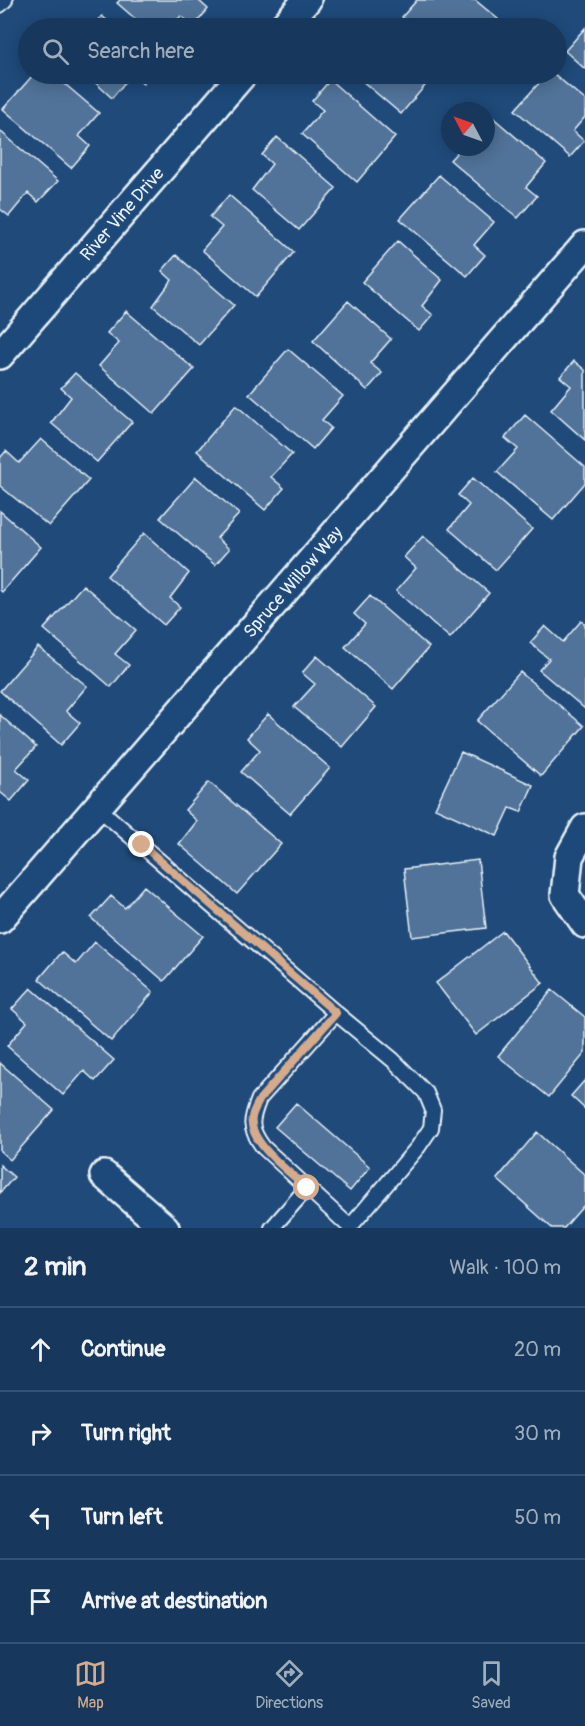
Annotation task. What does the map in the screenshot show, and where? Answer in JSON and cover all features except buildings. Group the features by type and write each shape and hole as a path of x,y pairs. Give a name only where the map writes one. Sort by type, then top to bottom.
{"street":[{"path":"291,18 307,0"},
{"name":"River Vine Drive","path":"0,355 234,84"},
{"name":"Spruce Willow Way","path":"0,919 585,245"},
{"path":"585,828 569,857 565,895 585,924"},
{"path":"104,1175 165,1228"}],"lane":[{"path":"0,6 5,0"},
{"path":"97,807 393,1060 426,1093 433,1110 431,1128 418,1147 350,1227 263,1147 253,1133 252,1117 260,1099 336,1013"},
{"path":"272,1228 307,1188"}],"route":[{"path":"142,845 336,1013 260,1099 252,1117 253,1133 263,1147 307,1188"}]}
